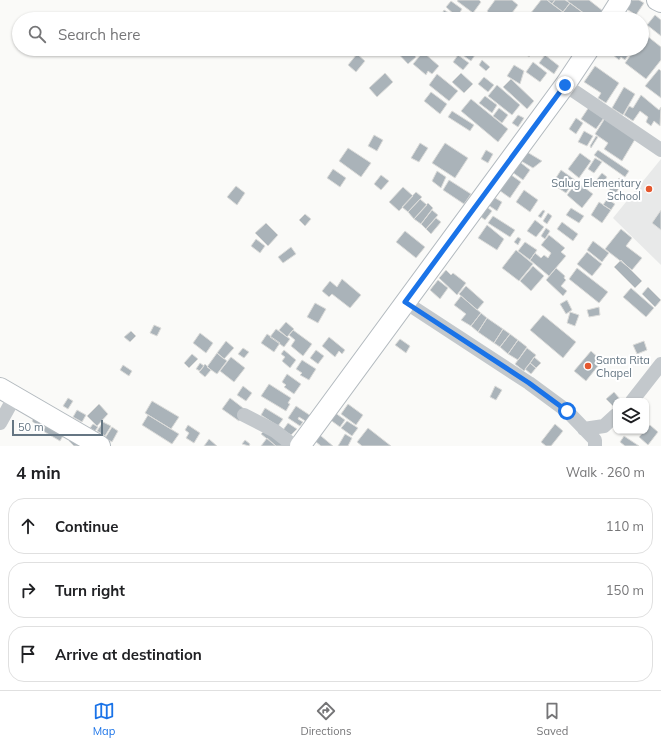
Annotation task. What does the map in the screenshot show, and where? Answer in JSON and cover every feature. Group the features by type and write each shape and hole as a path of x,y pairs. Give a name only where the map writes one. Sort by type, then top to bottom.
{"street":[{"path":"613,12 621,0"},
{"path":"657,0 661,2"},
{"path":"300,446 565,85 584,56"},
{"path":"565,85 661,150"},
{"path":"405,302 529,383 567,411 595,440 595,446"},
{"path":"634,398 661,364"},
{"path":"0,423 7,392 100,446"},
{"path":"244,415 275,431 294,446"},
{"path":"584,429 604,426 613,418"}],"shaded area":[{"name":"Salug Elementary School","path":"661,159 661,265 613,218"}],"building":[{"path":"479,0 481,2 474,12 472,12 457,1"},
{"path":"495,0 512,0 518,5 513,12 487,11"},
{"path":"541,0 547,0 563,12 532,12"},
{"path":"547,0 555,0 552,4"},
{"path":"555,0 565,0 570,3 563,12 552,4"},
{"path":"589,0 603,11 582,12 567,1"},
{"path":"630,0 639,0 644,3 638,12 631,12 625,8"},
{"path":"451,1 462,9 460,12 452,12 446,7"},
{"path":"570,3 582,12 563,12"},
{"path":"655,15 661,20 661,36 649,27 649,22"},
{"path":"649,37 661,47 661,60 646,79 625,63 630,56 649,56"},
{"path":"355,56 359,56 365,61 356,72 348,65"},
{"path":"401,56 415,56 416,57 408,64"},
{"path":"420,56 428,56 439,66 432,74 428,71 426,75 413,64"},
{"path":"457,56 459,56 469,63 463,70 453,62"},
{"path":"464,56 474,56 471,61"},
{"path":"544,56 546,56 559,66 554,74 539,63"},
{"path":"614,56 628,56 625,60 621,57 619,60"},
{"path":"482,60 490,67 486,71 479,65"},
{"path":"533,62 547,73 540,82 526,72"},
{"path":"514,65 524,71 520,84 507,76"},
{"path":"595,66 619,83 606,103 598,98 601,93 584,82"},
{"path":"659,69 661,71 661,98 645,86"},
{"path":"385,73 393,82 377,97 369,88"},
{"path":"461,73 473,84 464,93 452,82"},
{"path":"437,74 458,91 449,101 429,85"},
{"path":"484,77 494,85 488,92 478,84"},
{"path":"511,79 534,101 527,109 503,87"},
{"path":"497,85 520,105 512,115 488,96"},
{"path":"624,87 635,94 623,115 612,108"},
{"path":"431,92 447,104 440,114 424,101"},
{"path":"641,95 659,110 661,107 660,126 654,121 651,126 646,122 648,117 640,111 633,121 624,115 629,106 633,108"},
{"path":"485,96 497,105 492,113 479,103"},
{"path":"471,99 508,129 498,142 461,111"},
{"path":"591,104 606,115 596,129 581,119"},
{"path":"499,108 508,115 502,123 493,116"},
{"path":"452,111 474,125 470,131 448,117"},
{"path":"518,115 524,118 518,127 512,123"},
{"path":"607,115 637,136 622,161 604,149 608,143 595,134"},
{"path":"576,118 583,123 576,134 569,129"},
{"path":"584,131 593,136 587,146 578,142"},
{"path":"374,135 383,140 377,151 368,146"},
{"path":"596,136 598,137 591,148 590,146"},
{"path":"420,143 428,148 419,162 411,158"},
{"path":"445,143 468,158 455,178 432,163"},
{"path":"348,148 371,163 361,177 339,161"},
{"path":"522,149 542,161 533,168 516,158"},
{"path":"486,150 493,154 488,163 481,159"},
{"path":"598,150 629,171 625,177 594,155"},
{"path":"580,153 591,161 579,178 568,169"},
{"path":"595,158 602,162 594,173 588,169"},
{"path":"516,159 530,170 523,180 508,169"},
{"path":"333,169 346,178 340,187 327,178"},
{"path":"561,170 575,180 566,193 552,184"},
{"path":"437,171 446,177 441,188 432,181"},
{"path":"507,172 521,182 510,198 496,188"},
{"path":"602,173 607,177 599,189 593,184"},
{"path":"381,175 389,181 381,190 374,184"},
{"path":"619,178 624,182 615,194 609,190"},
{"path":"449,180 471,194 464,204 443,190"},
{"path":"577,182 593,194 582,208 567,195"},
{"path":"236,186 245,193 237,205 227,197"},
{"path":"403,187 413,196 399,211 389,202"},
{"path":"524,190 538,200 530,212 516,202"},
{"path":"416,192 422,197 408,212 402,207"},
{"path":"490,195 502,202 497,211 485,203"},
{"path":"420,199 427,205 414,219 408,212"},
{"path":"607,199 615,204 611,210 603,205"},
{"path":"599,202 611,210 602,223 591,215"},
{"path":"428,203 433,208 421,224 414,219"},
{"path":"483,204 492,211 485,220 476,213"},
{"path":"571,208 584,216 579,223 566,215"},
{"path":"432,210 438,215 426,229 421,224"},
{"path":"543,210 545,211 541,218 538,216"},
{"path":"661,210 661,230 652,223"},
{"path":"548,213 552,216 547,224 543,221"},
{"path":"305,214 311,219 305,226 299,220"},
{"path":"493,216 515,230 510,237 488,223"},
{"path":"436,218 441,222 431,234 426,229"},
{"path":"535,220 544,227 536,237 527,231"},
{"path":"562,222 578,234 573,241 557,229"},
{"path":"266,223 278,235 268,246 255,233"},
{"path":"487,225 504,239 497,250 478,238"},
{"path":"546,228 550,231 545,239 541,236"},
{"path":"621,229 632,238 626,246 642,258 632,270 605,249"},
{"path":"405,231 425,247 416,258 396,242"},
{"path":"549,235 565,248 561,252 566,256 549,276 530,260 535,253 541,258 544,255 548,258 551,253 541,245"},
{"path":"518,237 521,239 518,245 514,242"},
{"path":"256,239 265,246 260,253 251,246"},
{"path":"593,241 609,253 602,262 587,250"},
{"path":"525,242 537,250 530,260 518,251"},
{"path":"291,247 296,254 283,263 278,257"},
{"path":"516,250 533,264 519,281 502,268"},
{"path":"587,252 602,264 592,276 577,264"},
{"path":"621,260 642,281 635,288 614,267"},
{"path":"533,266 544,276 531,291 520,281"},
{"path":"556,268 565,276 564,278 566,280 561,286 567,291 563,296 546,280"},
{"path":"577,268 608,292 599,303 569,279"},
{"path":"446,270 451,275 453,273 466,283 457,295 439,278"},
{"path":"342,279 361,295 350,308 332,294 329,297 322,291 330,281 337,287"},
{"path":"438,280 448,288 440,299 430,290"},
{"path":"466,286 484,302 477,310 459,294"},
{"path":"648,287 661,300 655,307 642,294"},
{"path":"631,288 654,308 646,317 623,297"},
{"path":"461,296 481,313 471,326 461,320 466,314 454,305"},
{"path":"567,300 572,310 566,314 560,304"},
{"path":"315,303 326,309 318,323 307,317"},
{"path":"599,307 600,315 589,317 587,310"},
{"path":"570,312 579,315 575,326 567,323"},
{"path":"481,313 487,318 478,332 471,326"},
{"path":"543,315 576,342 563,358 530,330"},
{"path":"487,318 503,329 494,343 478,332"},
{"path":"286,322 294,329 287,337 279,330"},
{"path":"154,325 161,328 157,336 150,333"},
{"path":"276,329 290,339 284,347 270,337"},
{"path":"503,329 510,334 500,347 494,343"},
{"path":"293,330 312,344 303,356 291,346 295,340 289,335"},
{"path":"131,331 136,336 130,342 124,337"},
{"path":"200,333 213,343 206,353 193,343"},
{"path":"267,334 280,343 274,352 261,343"},
{"path":"510,334 518,340 508,354 500,347"},
{"path":"329,337 345,350 342,354 339,351 335,357 322,346"},
{"path":"400,339 410,346 406,353 395,345"},
{"path":"518,340 527,347 518,360 508,354"},
{"path":"226,341 234,348 224,359 217,353"},
{"path":"644,341 647,350 637,354 633,345"},
{"path":"243,348 249,352 244,358 238,354"},
{"path":"527,348 536,355 524,371 515,364"},
{"path":"284,350 296,360 290,368 282,361 285,357 281,354"},
{"path":"316,350 324,356 318,364 310,358"},
{"name":"Santa Rita Chapel","path":"591,351 602,361 586,381 574,371"},
{"path":"217,353 227,361 217,374 207,367"},
{"path":"192,354 198,359 189,368 184,363"},
{"path":"231,357 245,368 234,382 220,371"},
{"path":"534,357 541,363 536,368 530,363"},
{"path":"302,360 316,369 309,380 300,375 302,373 296,369"},
{"path":"200,363 204,366 200,371 196,369"},
{"path":"530,363 536,368 531,374 525,369"},
{"path":"205,364 211,370 205,377 199,372"},
{"path":"123,365 132,371 129,376 120,370"},
{"path":"287,374 301,384 294,394 284,387 286,385 282,382"},
{"path":"269,384 291,398 288,403 290,404 286,411 261,396"},
{"path":"243,386 252,393 246,401 237,395"},
{"path":"495,386 502,390 496,400 490,397"},
{"path":"614,392 619,398 613,398 613,406 606,399"},
{"path":"68,398 73,401 68,409 63,406"},
{"path":"230,398 247,411 239,421 222,409"},
{"path":"152,401 179,417 171,429 145,413"},
{"path":"99,404 108,414 97,426 87,416"},
{"path":"348,404 363,415 356,425 341,414"},
{"path":"296,406 311,416 307,422 299,417 298,419 303,422 300,426 288,418"},
{"path":"265,408 283,419 278,426 261,415"},
{"path":"77,410 86,415 82,422 73,417"},
{"path":"334,412 345,420 340,427 329,419"},
{"path":"36,415 44,421 39,427 32,421"},
{"path":"148,415 179,434 172,444 142,425"},
{"path":"49,419 67,429 60,441 43,431"},
{"path":"347,421 358,428 352,436 341,428"},
{"path":"103,422 111,426 105,436 97,431"},
{"path":"288,423 297,429 291,435 283,430"},
{"path":"93,424 98,427 95,431 90,428"},
{"path":"555,424 563,431 551,446 546,446 541,442"},
{"path":"188,425 200,433 194,443 186,438 189,433 185,430"},
{"path":"650,425 658,432 648,445 639,437 642,434 649,434"},
{"path":"112,427 118,431 112,442 105,438"},
{"path":"368,428 391,446 362,446 357,442"},
{"path":"266,429 286,442 283,446 276,446 261,434"},
{"path":"315,431 333,446 321,446 310,437"},
{"path":"76,434 82,446 74,446 69,441"},
{"path":"345,434 352,438 348,446 338,446"},
{"path":"624,436 639,446 625,446 620,442"},
{"path":"267,438 276,446 261,446"},
{"path":"209,439 217,446 204,446"},
{"path":"245,440 250,444 249,446 242,444"}],"place":[{"name":"Salug Elementary School","path":"649,189"},
{"name":"Santa Rita Chapel","path":"588,366"}],"route":[{"path":"565,85 405,302 529,383 567,411"}]}
